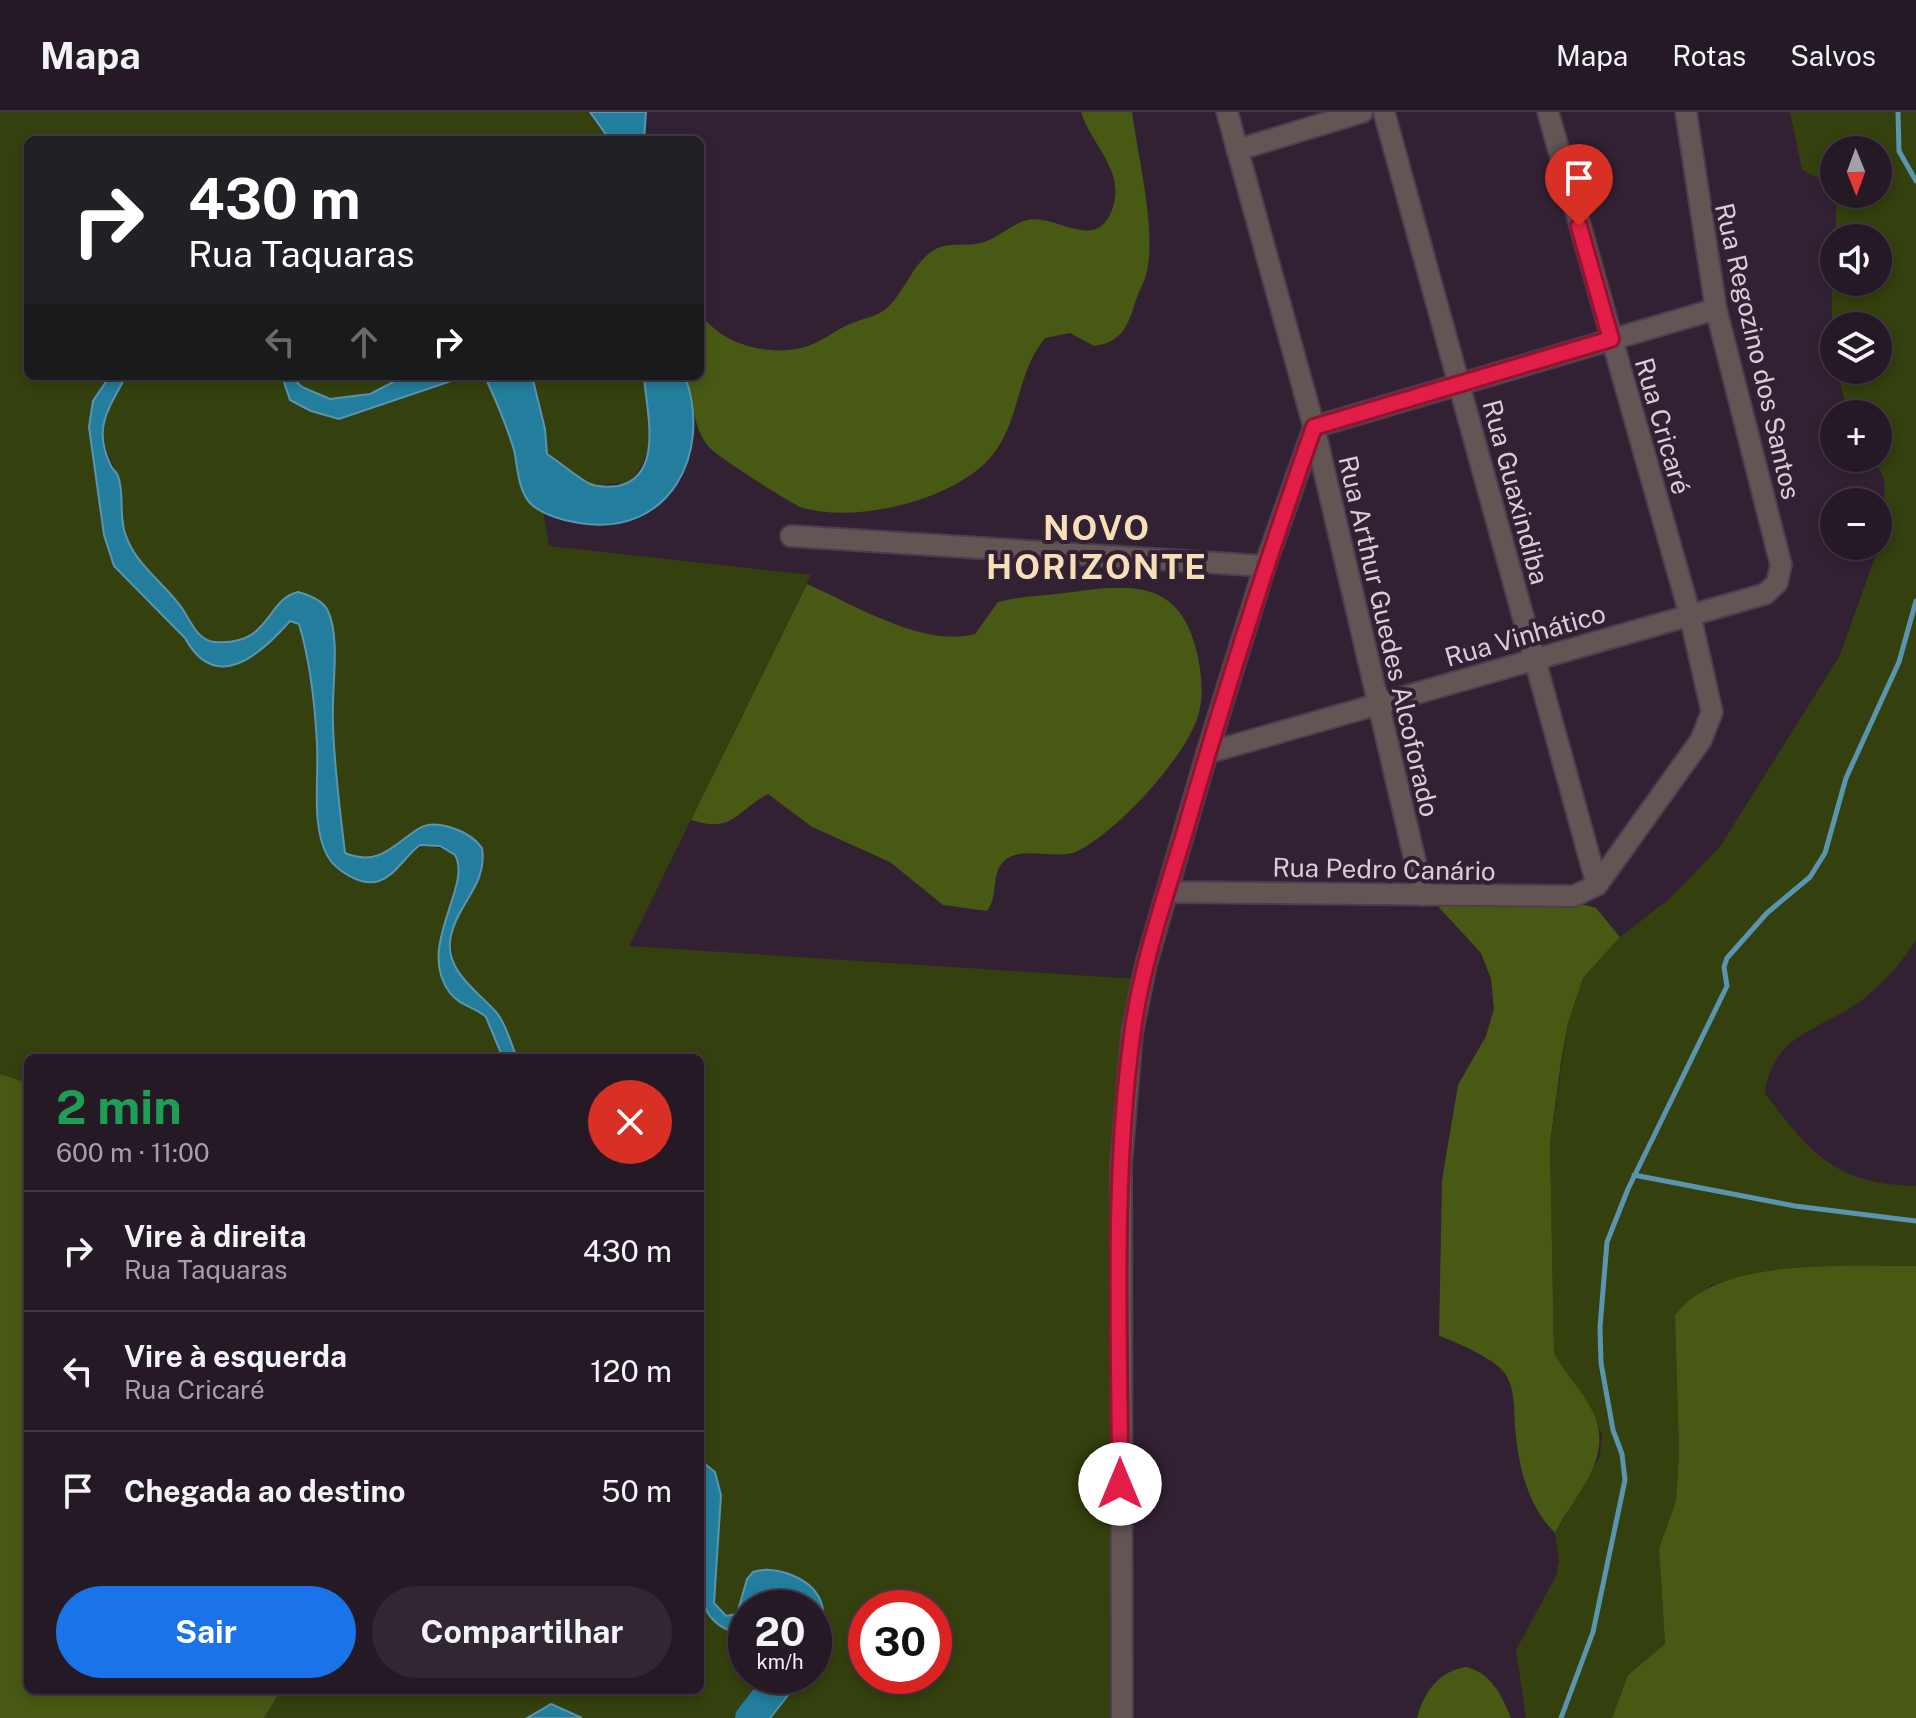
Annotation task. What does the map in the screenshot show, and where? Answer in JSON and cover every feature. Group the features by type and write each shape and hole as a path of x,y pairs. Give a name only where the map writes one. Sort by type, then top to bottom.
{"street":[{"name":"Rua Arthur Guedes Alcoforado","path":"1227,112 1314,427 1423,895"},
{"path":"1237,150 1362,112"},
{"name":"Rua Guaxindiba","path":"1384,112 1597,885"},
{"name":"Rua Cricaré","path":"1548,112 1690,615 1710,698 1711,719 1701,740 1597,885"},
{"name":"Rua Regozino dos Santos","path":"1686,112 1716,309 1781,565 1777,583 1765,594"},
{"path":"1122,1718 1121,1165 1132,1033 1146,964 1207,753 1265,566 1314,427 1716,309"},
{"path":"791,536 1265,566"},
{"name":"Rua Vinhático","path":"1207,753 1765,594"},
{"name":"Rua Pedro Canário","path":"1167,892 1565,898 1597,885"}],"green space":[{"path":"0,112 590,112 608,136 24,136 24,380 107,380 93,401 89,427 103,535 114,566 185,638 197,655 210,663 224,666 238,662 266,645 290,620 299,624 310,672 317,748 316,805 327,854 397,869 409,854 423,847 438,848 455,855 459,868 441,937 441,975 454,997 486,1017 501,1054 24,1054 24,1082 0,1074"},
{"path":"1081,112 1132,112 1148,214 1146,275 1127,324 1112,341 1094,346 1070,333 1045,338 1028,367 1000,445 973,473 928,497 902,505 850,513 825,512 797,505 741,471 705,442 700,434 686,380 704,380 704,317 719,332 748,346 794,349 813,344 845,326 884,310 920,262 939,248 982,243 1024,221 1036,219 1086,231 1097,229 1106,222 1113,207 1114,181 1105,157"},
{"path":"1790,112 1916,112 1916,940 1892,972 1869,994 1788,1046 1769,1073 1765,1093 1797,1133 1828,1162 1865,1179 1916,1186 1916,1266 1737,1279 1711,1285 1675,1316 1679,1450 1676,1501 1659,1548 1665,1644 1628,1675 1612,1718 1526,1718 1516,1650 1556,1576 1559,1561 1555,1533 1600,1456 1602,1435 1591,1408 1567,1378 1554,1353 1550,1143 1568,1023 1583,978 1620,937 1668,900 1719,848 1839,657 1874,560 1892,560 1892,488 1884,488 1881,472 1892,472 1892,400 1844,400 1840,384 1892,384 1892,312 1832,312 1832,296 1892,296 1892,224 1836,224 1836,208 1892,208 1892,136 1820,136 1820,178 1802,170"},
{"path":"123,380 283,380 290,400 374,408 459,380 484,380 487,381 509,434 525,493 543,511 549,546 811,575 629,946 1137,979 1131,1001 1121,1547 1132,1718 770,1718 789,1694 832,1694 832,1590 810,1590 783,1571 747,1579 744,1590 728,1590 728,1616 714,1603 721,1495 715,1472 704,1463 704,1054 515,1054 498,1013 476,996 454,964 450,935 478,842 456,829 438,826 422,830 381,854 364,857 344,853 334,739 334,638 328,611 285,600 245,638 220,644 208,640 196,630 181,607 148,571 126,537 120,484 102,431 106,408"},
{"path":"294,380 397,380 376,390 346,398 316,395"},
{"path":"533,380 644,380 650,434 648,447 645,459 628,483 591,485 547,454 545,429"},
{"path":"807,584 911,630 955,637 975,634 998,602 1006,600 1105,588 1142,590 1159,595 1173,605 1185,620 1194,642 1202,692 1194,726 1150,790 1091,843 1067,854 1019,854 1004,861 997,873 993,899 987,911 943,905 890,862 812,827 768,794 725,822 716,824 691,820"},
{"path":"1433,901 1575,902 1596,908 1620,937 1583,978 1568,1023 1550,1143 1554,1353 1592,1410 1599,1443 1590,1474 1555,1533 1537,1510 1526,1484 1516,1441 1513,1398 1508,1378 1483,1356 1439,1336 1442,1180 1458,1085 1486,1036 1494,1009 1491,979 1481,953"},
{"path":"0,1074 24,1082 24,1694 279,1694 264,1718 0,1718"},
{"path":"1822,1266 1916,1266 1916,1718 1612,1718 1628,1675 1665,1644 1659,1548 1676,1501 1679,1450 1675,1316 1694,1297 1720,1283 1752,1274"},
{"path":"704,1603 717,1624 728,1629 728,1694 773,1694 750,1718 582,1718 551,1704 527,1718 264,1718 279,1694 704,1694"},
{"path":"1466,1667 1489,1680 1511,1718 1417,1718 1434,1684 1448,1673"}],"water":[{"path":"590,112 646,112 644,136 607,136"},
{"path":"107,380 124,380 105,419 103,440 105,453 120,483 126,536 136,555 178,603 202,637 214,642 233,642 247,637 265,622 279,604 298,592 311,596 326,607 334,636 334,739 345,853 357,857 376,856 418,829 434,825 462,832 482,848 481,872 455,924 450,948 457,970 500,1017 515,1054 501,1054 486,1017 454,997 441,975 441,937 459,868 455,855 440,846 420,845 390,874 379,881 364,882 349,876 327,855 317,816 314,699 299,624 290,621 266,646 238,663 224,666 210,664 197,655 185,638 114,566 104,535 89,427 93,401"},
{"path":"283,380 294,380 302,387 330,399 370,394 397,380 454,380 339,419 311,411 290,400"},
{"path":"484,380 533,380 545,429 547,454 588,483 607,487 633,480 647,456 649,423 644,380 686,380 692,405 693,434 687,461 676,484 659,504 637,517 611,524 579,523 552,516 539,510 525,496 514,450 487,381"},
{"path":"704,1463 715,1472 721,1495 714,1603 728,1616 728,1630 714,1621 704,1603"},
{"path":"762,1570 783,1572 814,1590 744,1590 753,1572"},
{"path":"773,1694 789,1694 770,1718 750,1718"},
{"path":"551,1704 582,1718 527,1718"}],"waterway":[{"path":"1898,112 1899,151 1916,181"},
{"path":"1561,1718 1593,1632 1625,1480 1601,1363 1600,1327 1607,1242 1628,1189 1727,986 1724,967 1727,958 1767,913 1810,877 1825,853 1846,778 1899,662 1916,601"},
{"path":"1634,1175 1795,1206 1916,1221"},
{"path":"750,1718 769,1694"}],"district":[{"name":"NOVO HORIZONTE","path":"1097,548"}],"route":[{"path":"1120,1484 1121,1165 1132,1033 1146,964 1207,753 1265,566 1314,427 1611,339 1579,226"}]}
